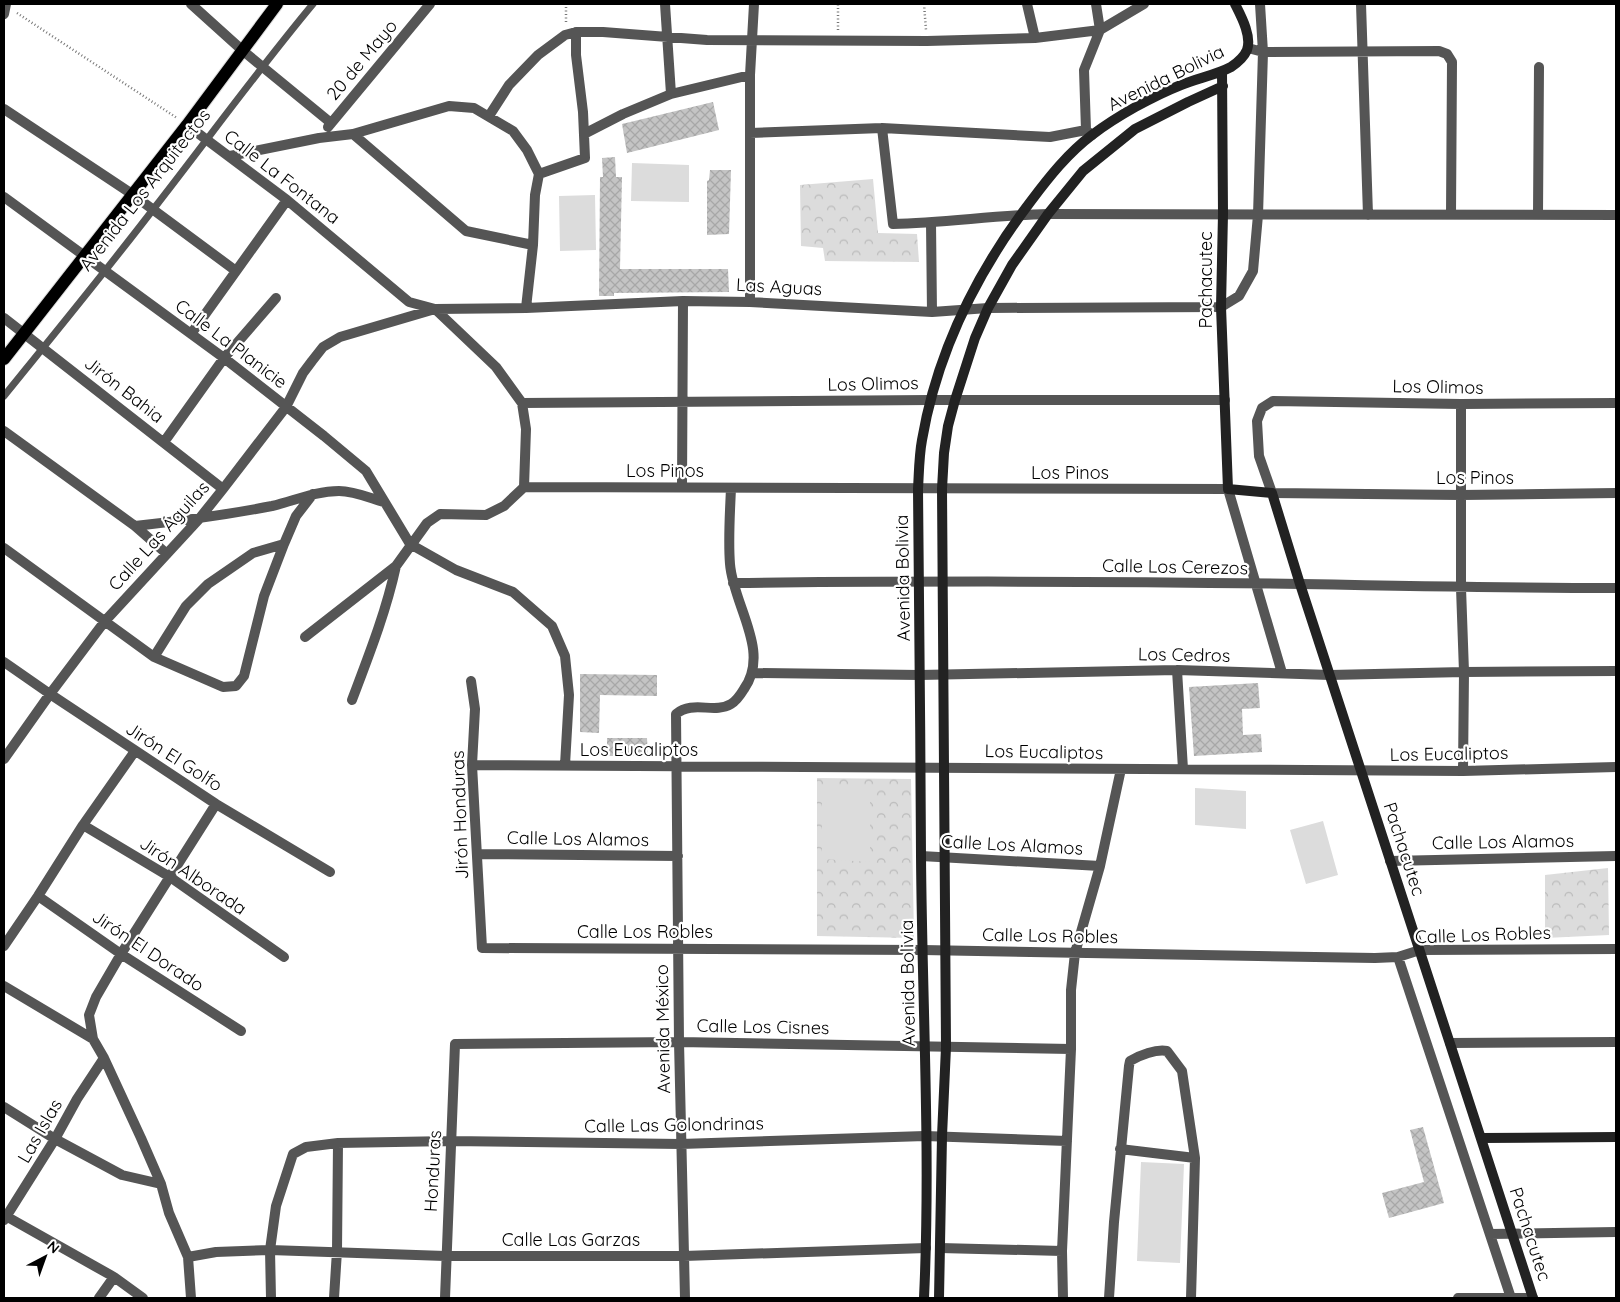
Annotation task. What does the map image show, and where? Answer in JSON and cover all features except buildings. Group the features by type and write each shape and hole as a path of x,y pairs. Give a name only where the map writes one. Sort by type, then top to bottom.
{"main road":[{"name":"Avenida Los Arquitectos","path":"4,359 187,125 277,4"},
{"name":"Avenida Bolivia","path":"924,1298 926,1248 925,1046 921,856 918,489 921,442 930,400 940,364 964,309 990,262 1021,214 1054,171 1089,132 1180,85 1233,66 1248,48 1247,33 1235,4"},
{"name":"Pachacutec","path":"1222,71 1223,214 1221,307 1228,489"},
{"name":"Avenida Bolivia","path":"939,1298 942,1136 946,1047 942,489 944,453 955,400 975,338 988,308 1012,265 1048,214 1083,171 1135,129 1223,86"},
{"name":"Los Pinos","path":"1228,489 1272,492"},
{"name":"Pachacutec","path":"1272,492 1300,584 1533,1298"},
{"path":"1481,1138 1616,1137"}],"street":[{"path":"191,4 242,50 331,123"},
{"name":"20 de Mayo","path":"319,138 430,4"},
{"path":"665,4 671,94"},
{"path":"750,302 750,75 754,4"},
{"path":"1027,4 1034,38"},
{"path":"750,133 882,128 1050,137 1089,132 1084,70 1100,30 1096,4"},
{"path":"489,116 509,85 538,55 565,35 576,32 602,32 707,40 927,41 1034,38 1100,30 1144,4"},
{"path":"1221,307 1239,296 1253,271 1258,215 1263,52 1260,4"},
{"path":"1361,4 1368,215"},
{"path":"539,174 585,158 576,55 576,32"},
{"path":"1248,48 1263,52 1439,51 1447,54 1452,62 1451,214"},
{"path":"1538,214 1539,67"},
{"path":"584,134 623,114 671,94 750,75"},
{"path":"230,156 319,138 353,134 449,106 474,108 513,131 527,150 539,174 535,195 534,245 526,308"},
{"path":"4,109 154,209 236,271"},
{"name":"Calle La Fontana","path":"187,125 287,200 410,302 435,309"},
{"path":"882,128 893,224 931,223 1021,214 1616,215"},
{"path":"353,134 466,231 534,245"},
{"name":"Calle La Planicie","path":"4,197 224,358 366,471 410,544"},
{"path":"192,334 287,200"},
{"path":"931,223 932,312"},
{"path":"164,442 224,358 276,298"},
{"path":"682,487 683,301"},
{"name":"Las Aguas","path":"340,337 435,309 526,308 683,301 750,302 932,312 988,308 1221,307"},
{"path":"305,637 396,566 410,544 427,523 440,514 486,515 504,506 524,487 526,429 522,403 496,367 435,309"},
{"name":"Jirón Bahia","path":"4,318 223,489"},
{"name":"Calle Las Águilas","path":"4,759 105,621 199,520 286,407 303,374 323,347 340,337"},
{"name":"Los Olimos","path":"522,403 1225,400"},
{"name":"Los Olimos","path":"1262,408 1272,401 1460,404 1616,403"},
{"path":"1460,404 1461,588 1464,672 1463,771"},
{"name":"Pachacutec","path":"1262,408 1257,421 1259,456 1272,492"},
{"path":"4,431 134,526 167,554"},
{"name":"Los Pinos","path":"524,487 1228,489"},
{"name":"Avenida México","path":"685,1298 681,1144 676,714 682,709 692,706 731,704 748,684 752,674 754,651 752,639 733,583 730,564 730,488"},
{"path":"1228,489 1282,673"},
{"path":"134,526 199,520 274,505 313,494 340,491 384,502"},
{"name":"Los Pinos","path":"1272,492 1461,495 1616,493"},
{"path":"4,548 154,657 223,687 236,686 244,676 264,596 284,544 296,516 313,494"},
{"path":"154,657 186,606 208,584 253,553 284,544"},
{"path":"410,544 456,570 513,592 552,626 565,656 569,695 565,765"},
{"path":"352,700 388,601 396,566"},
{"name":"Calle Los Cerezos","path":"733,583 943,581 1300,584 1461,588 1616,588"},
{"name":"Jirón El Golfo","path":"4,662 216,804 330,872"},
{"path":"1177,670 1183,769"},
{"name":"Los Cedros","path":"752,674 920,675 1177,670 1330,675 1616,671"},
{"name":"Jirón Honduras","path":"471,681 475,709 472,765 482,948"},
{"path":"4,946 83,825 135,751"},
{"name":"Los Eucaliptos","path":"472,765 1361,771 1463,771 1616,767"},
{"path":"1063,1298 1062,1250 1074,952 1100,866 1122,769"},
{"path":"191,1298 188,1257 169,1212 160,1184 104,1058 93,1039 89,1014 121,954 216,804"},
{"name":"Jirón Alborada","path":"83,825 170,877 284,957"},
{"name":"Calle Los Alamos","path":"477,854 678,856"},
{"name":"Calle Los Alamos","path":"921,856 1100,866"},
{"name":"Calle Los Alamos","path":"1390,861 1616,856"},
{"name":"Jirón El Dorado","path":"38,896 121,954 241,1031"},
{"name":"Calle Los Robles","path":"482,948 945,950 1375,958 1398,957 1420,950 1616,949"},
{"path":"1398,957 1511,1298"},
{"path":"4,986 93,1039"},
{"name":"Calle Los Cisnes","path":"455,1044 680,1042 1071,1049"},
{"path":"1450,1043 1616,1042"},
{"name":"Honduras","path":"445,1298 455,1044"},
{"path":"1109,1298 1120,1149 1130,1061 1161,1050 1167,1051 1182,1071 1195,1158 1191,1298"},
{"name":"Las Islas","path":"4,1218 104,1058"},
{"path":"4,1107 55,1139 122,1175 160,1184"},
{"name":"Calle Las Golondrinas","path":"270,1250 276,1206 292,1154 300,1149 338,1143 451,1141 681,1144 925,1136 1067,1141"},
{"path":"334,1298 337,1251 338,1143"},
{"path":"1120,1149 1195,1158"},
{"path":"4,1218 114,1277 143,1298"},
{"path":"1490,1234 1616,1232"},
{"name":"Calle Las Garzas","path":"188,1257 216,1252 270,1250 446,1256 684,1256 926,1248"},
{"path":"940,1248 1062,1250"},
{"path":"270,1250 271,1298"},
{"path":"99,1298 114,1277"},
{"path":"1458,1298 1533,1298"}],"lane":[{"name":"Avenida Los Arquitectos","path":"4,396 154,209 261,66 313,4"}],"path":[{"path":"565,35 566,4"},
{"path":"838,4 838,40"},
{"path":"924,4 927,41"},
{"path":"5,8 187,125"}],"green space":[{"path":"632,163 689,165 689,202 631,201"},
{"path":"873,179 878,233 917,234 919,262 825,261 823,248 801,246 800,185"},
{"path":"595,195 596,250 560,251 559,196"},
{"path":"817,778 911,779 914,938 817,936"},
{"path":"822,786 870,788 870,862 822,859"},
{"path":"1195,788 1246,791 1246,829 1195,825"},
{"path":"1323,821 1338,875 1306,884 1290,830"},
{"path":"1608,868 1609,935 1545,938 1545,875"},
{"path":"1141,1162 1184,1164 1180,1263 1137,1261"}]}
